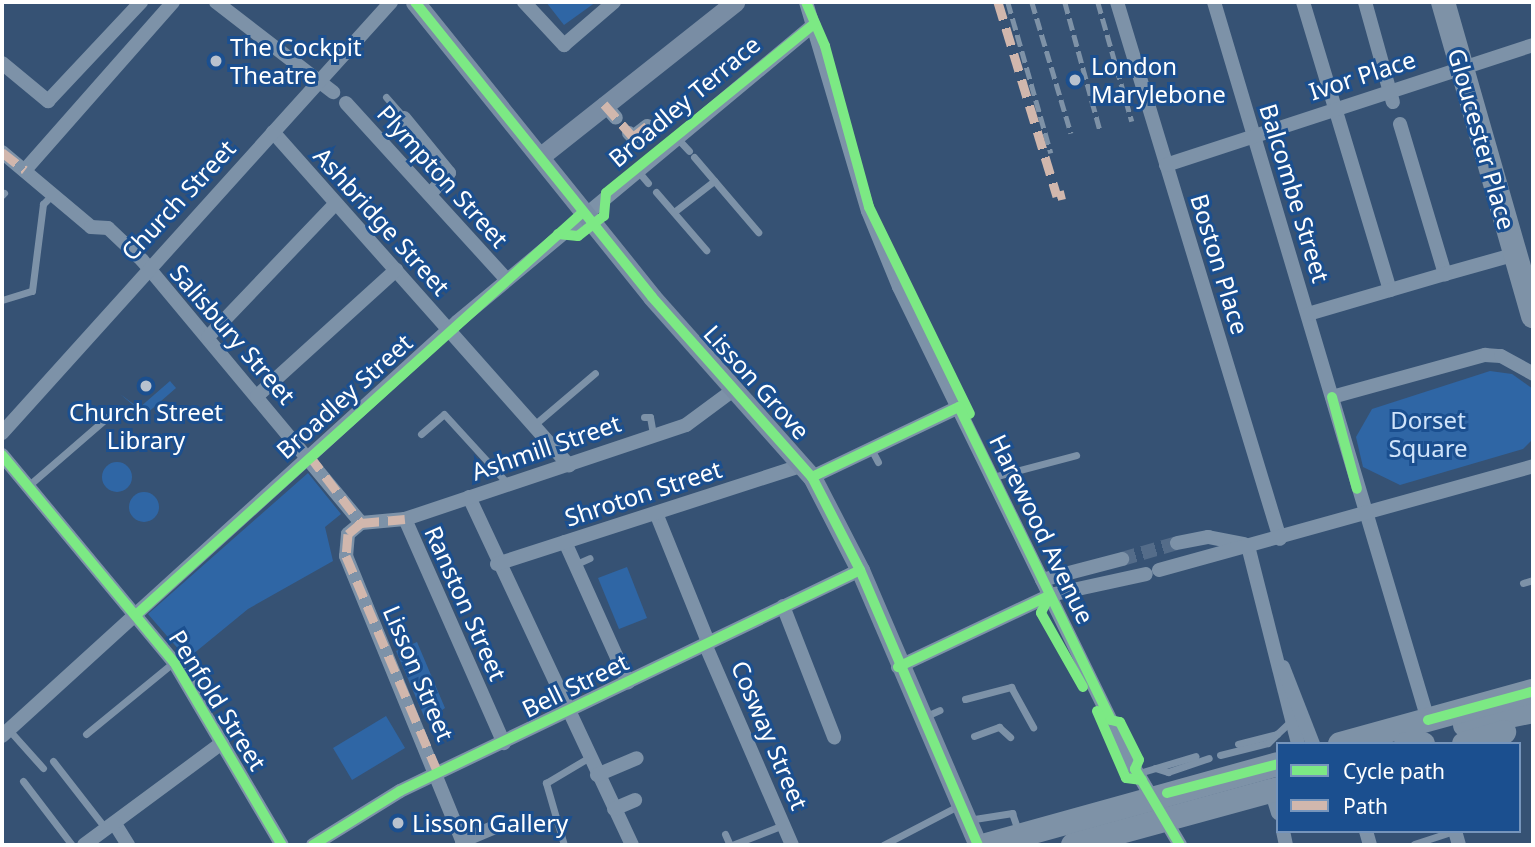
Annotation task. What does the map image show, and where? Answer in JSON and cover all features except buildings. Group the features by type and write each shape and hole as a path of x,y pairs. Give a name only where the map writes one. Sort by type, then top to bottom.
{"highway":[{"name":"Gloucester Place","path":"1443,2 1533,316"},
{"path":"1409,742 1425,732 1533,691"},
{"path":"1354,742 1533,713"},
{"path":"1470,742 1517,727 1533,713"},
{"path":"986,845 1152,797 1275,782"},
{"path":"1073,845 1165,819 1275,782"}],"main road":[{"name":"Lisson Grove","path":"415,2 541,156 583,212 808,470 860,570 920,719 942,751 961,813 978,845"},
{"path":"541,156 610,111 735,2"}],"street":[{"path":"2,63 48,101 141,2"},
{"path":"25,170 173,2"},
{"path":"216,2 333,92"},
{"name":"Church Street","path":"2,433 145,269 391,2"},
{"path":"522,4 555,42 564,45 614,2"},
{"name":"Harewood Avenue","path":"806,2 873,223 1111,720 1180,845"},
{"name":"Boston Place","path":"1117,2 1280,539"},
{"name":"Balcombe Street","path":"1214,2 1332,397"},
{"path":"1303,2 1390,290"},
{"path":"1365,2 1382,63"},
{"name":"Broadley Terrace","path":"583,212 813,25"},
{"name":"Ivor Place","path":"1166,165 1334,107 1533,45"},
{"name":"Plympton Street","path":"346,103 431,193 506,279"},
{"path":"404,118 449,173 431,193"},
{"path":"1400,124 1445,274"},
{"path":"629,133 633,137 647,126"},
{"name":"Ashbridge Street","path":"273,132 569,465"},
{"name":"Salisbury Street","path":"2,152 91,228 108,228 208,337 309,455 360,523"},
{"path":"208,337 265,284 336,203"},
{"name":"Broadley Street","path":"5,733 309,455 583,212"},
{"path":"1308,314 1516,254"},
{"path":"257,396 396,270"},
{"path":"1425,732 1332,397 1485,355 1501,356 1533,373"},
{"name":"Ashmill Street","path":"360,523 405,519 705,417 736,388"},
{"name":"Shroton Street","path":"497,564 656,513 808,470 870,446 888,444 959,407"},
{"name":"Penfold Street","path":"2,455 174,662 282,845"},
{"path":"898,667 1050,595 1280,539 1533,466"},
{"path":"468,497 565,712 632,845"},
{"name":"Cosway Street","path":"656,513 792,845"},
{"name":"Ranston Street","path":"405,519 504,743"},
{"name":"Lisson Street","path":"360,523 348,534 346,556 438,773 463,843"},
{"path":"1177,543 1208,537 1248,546"},
{"path":"565,542 573,566 628,682"},
{"path":"1248,546 1282,666 1298,742"},
{"path":"1042,580 1122,559"},
{"name":"Bell Street","path":"313,845 438,773 860,570"},
{"path":"783,607 834,737"},
{"path":"1282,666 1312,742"},
{"path":"85,845 222,743"},
{"path":"597,775 641,756"},
{"path":"614,809 635,800"},
{"path":"111,827 128,845"},
{"path":"463,843 495,827"}],"lane":[{"path":"386,97 404,118"},
{"path":"676,136 758,232"},
{"path":"636,169 648,183"},
{"path":"674,212 714,181"},
{"path":"656,192 706,250"},
{"path":"2,300 32,291 43,204 53,195"},
{"path":"534,425 595,373"},
{"path":"28,486 117,409"},
{"path":"421,434 443,414 509,484"},
{"path":"644,417 650,417 653,434"},
{"path":"870,446 878,462"},
{"path":"993,477 1076,455"},
{"path":"573,566 590,558"},
{"path":"1523,583 1533,580"},
{"path":"86,734 174,662"},
{"path":"187,684 202,678"},
{"path":"965,699 1011,687 1033,727"},
{"path":"920,719 940,710"},
{"path":"1220,755 1268,743 1292,720"},
{"path":"974,736 999,727 1010,737"},
{"path":"5,733 43,768"},
{"path":"1238,744 1277,734"},
{"path":"1139,774 1196,756"},
{"path":"564,845 546,783 588,758"},
{"path":"1154,768 1168,772 1209,758"},
{"path":"52,761 111,827"},
{"path":"23,781 72,845"},
{"path":"883,845 961,813 1012,813 1020,835"},
{"path":"725,834 731,845 784,825"},
{"path":"1414,844 1449,833"}],"green space":[{"path":"546,2 596,2 564,25"},
{"name":"Dorset Square","path":"1490,371 1512,374 1533,389 1533,439 1523,449 1400,485 1363,467 1356,437 1372,409"},
{"path":"170,381 176,388 145,415 120,394 139,408"},
{"path":"117,462 127,467 132,477 127,487 117,492 107,487 102,477 107,467"},
{"path":"308,473 341,514 325,527 333,561 248,609 187,659 148,614"},
{"path":"144,492 155,496 159,507 155,518 144,522 133,518 129,507 133,496"},
{"path":"627,567 647,618 619,629 598,578"},
{"path":"417,642 445,708 426,721 396,651"},
{"path":"386,716 405,748 352,780 333,748"}],"tunnel":[{"path":"1122,559 1177,543"}],"railway":[{"path":"1008,2 1051,153"},
{"path":"1032,2 1071,133"},
{"path":"1065,2 1100,130"},
{"path":"1098,2 1132,121"}],"marked path":[{"path":"998,2 1057,196 1065,194"},
{"path":"604,104 633,137 647,126"},
{"path":"2,152 25,170"},
{"path":"309,455 361,523"},
{"path":"361,523 405,519"},
{"path":"361,523 348,534 346,556 438,773"}],"cycle path":[{"path":"415,2 652,297 812,477 860,570 978,845"},
{"path":"806,2 825,46 869,207 970,414"},
{"path":"558,234 578,236 604,216 606,193 813,25"},
{"path":"136,615 583,212"},
{"path":"1332,397 1357,489"},
{"path":"812,477 959,407 1111,720 1120,722 1139,760 1135,769 1180,845"},
{"path":"2,455 174,662 282,845"},
{"path":"313,845 400,791 860,570"},
{"path":"1050,595 1041,613 1083,687"},
{"path":"898,667 1050,595"},
{"path":"1428,720 1531,692"},
{"path":"1097,711 1126,778 1142,780"},
{"path":"1167,793 1276,765"}],"place":[{"name":"The Cockpit Theatre","path":"216,61"},
{"name":"London Marylebone","path":"1075,80"},
{"name":"Church Street Library","path":"146,386"},
{"name":"Lisson Gallery","path":"398,823"}]}
